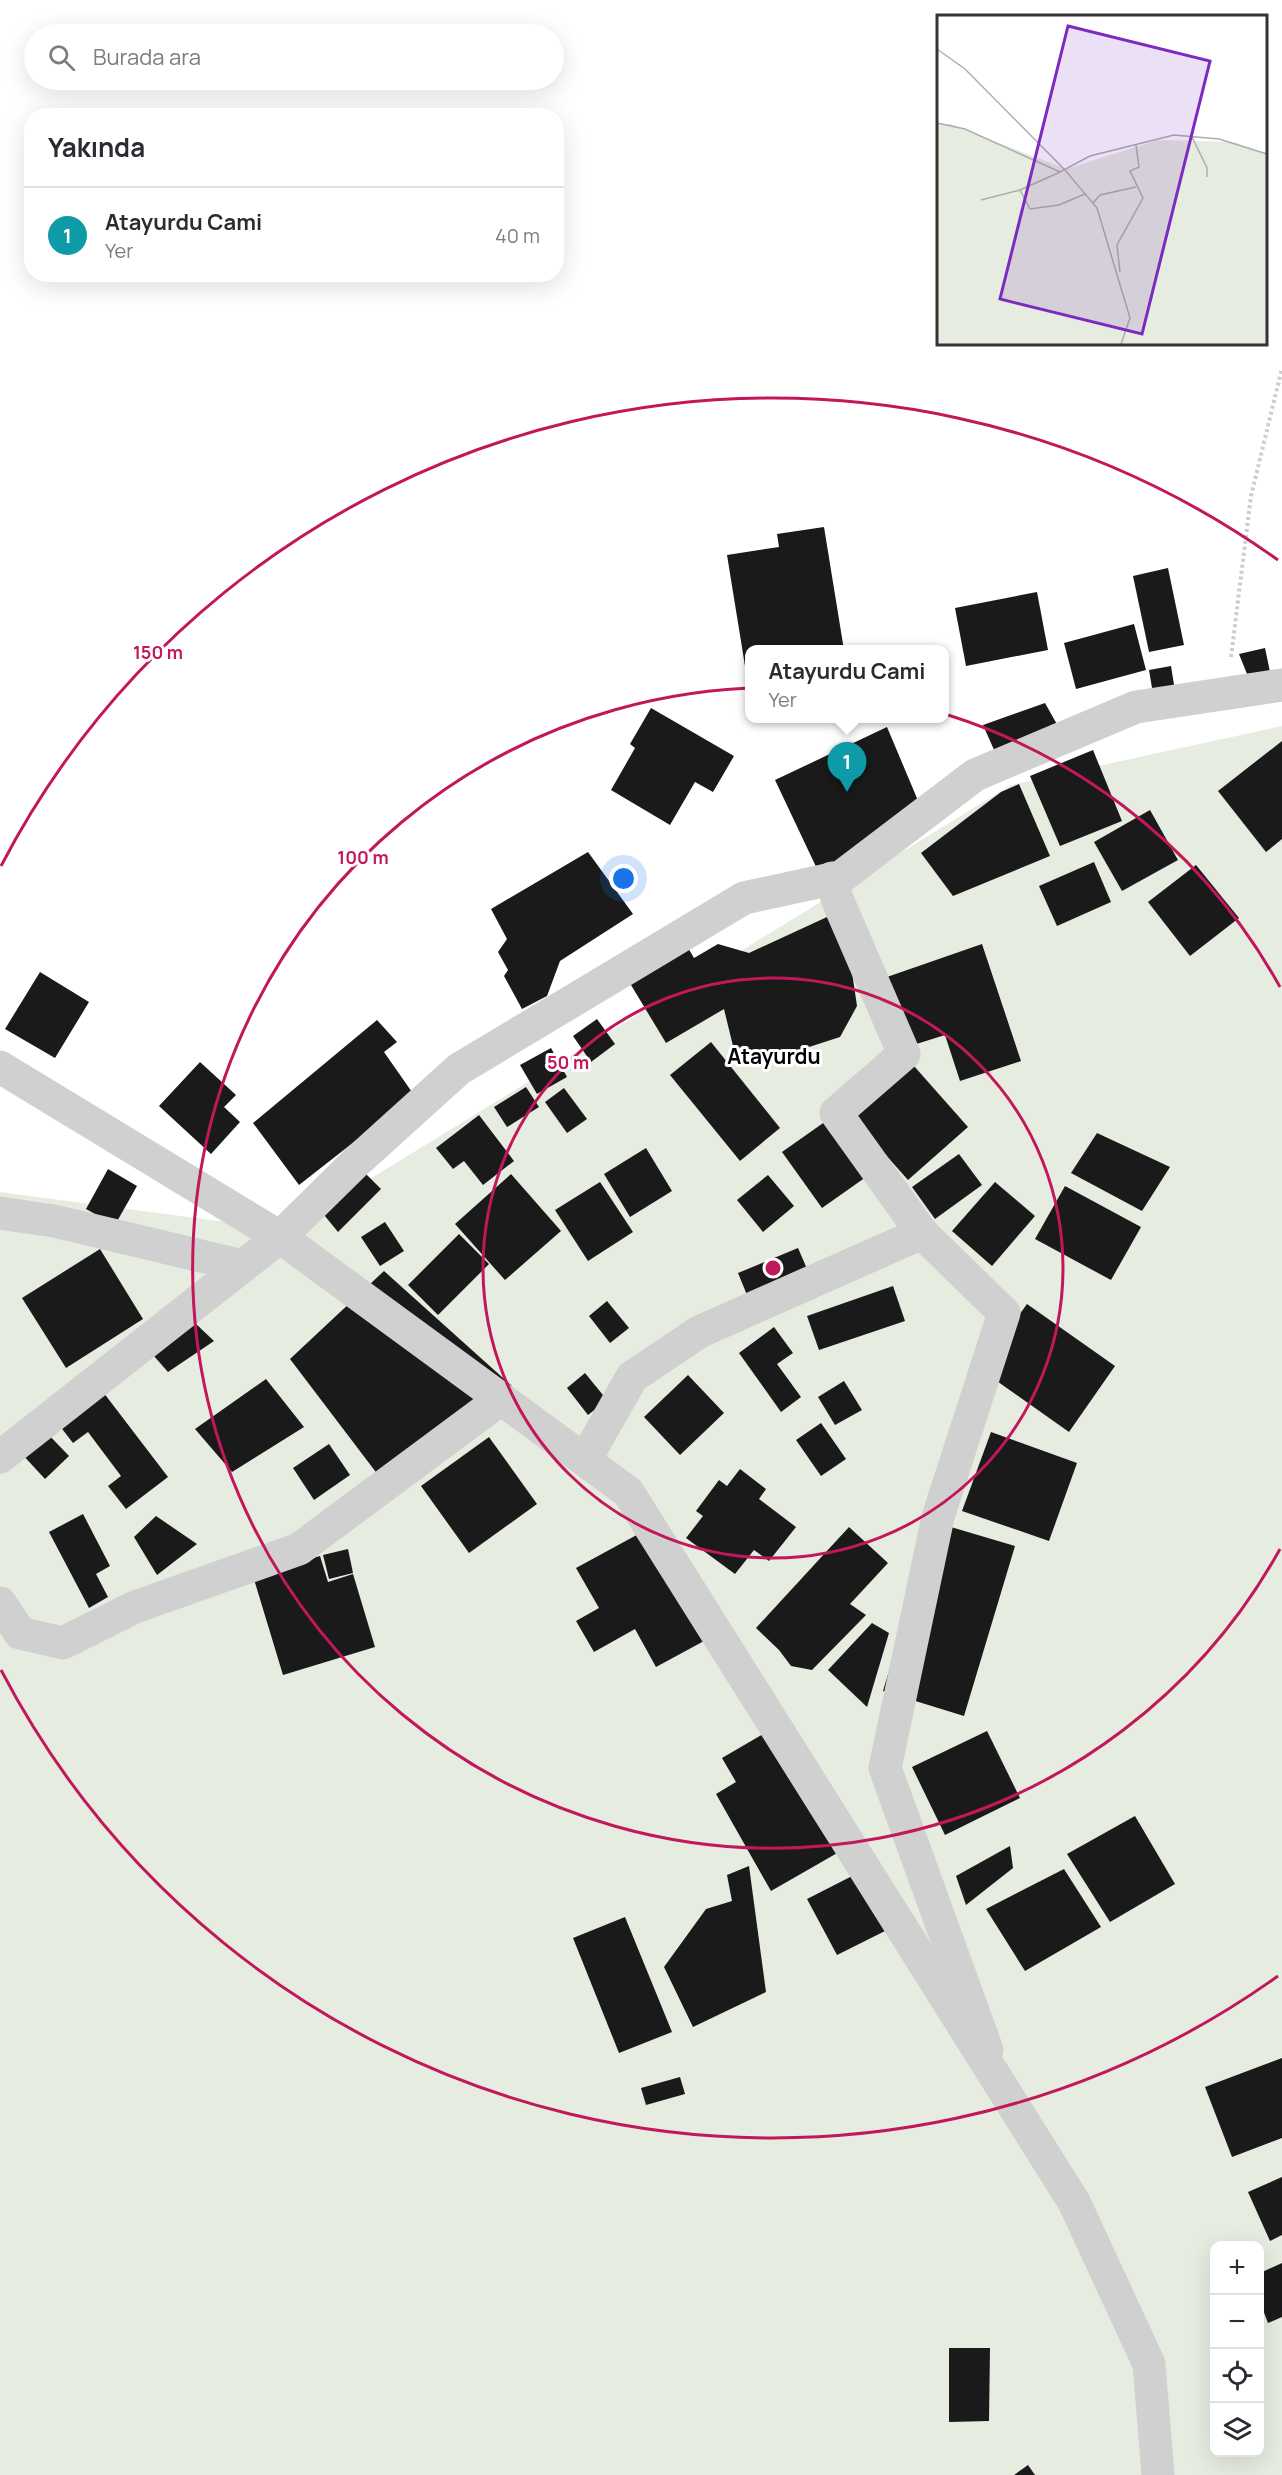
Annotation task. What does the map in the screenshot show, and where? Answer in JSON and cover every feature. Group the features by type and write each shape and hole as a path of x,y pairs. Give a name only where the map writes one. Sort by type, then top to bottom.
{"street":[{"path":"0,1457 280,1237 355,1163 459,1070 744,897 842,876 975,775 1136,707 1282,685"},
{"path":"832,878 837,899 904,1054 836,1113 922,1233 1004,1313 938,1517 885,1768 999,2083"},
{"path":"0,1067 280,1237 628,1492 1074,2202 1149,2364 1158,2475"},
{"path":"0,1213 54,1221 243,1266"},
{"path":"585,1460 632,1377 699,1332 922,1233"},
{"path":"0,1603 20,1633 63,1643 135,1607 299,1549 501,1399"}],"path":[{"path":"1227,694 1251,496 1282,368"}],"shaded area":[{"path":"1282,726 1282,2475 0,2475 0,1192 287,1230 1011,785"}],"building":[{"path":"824,527 843,645 745,645 745,666 727,555 779,547 777,534"},
{"path":"1168,568 1184,645 1149,652 1133,576"},
{"path":"1037,592 1048,650 966,666 955,608"},
{"path":"1134,624 1146,670 1076,689 1064,643"},
{"path":"1265,648 1270,672 1247,674 1239,654"},
{"path":"1171,666 1175,691 1153,694 1149,670"},
{"path":"1045,703 1063,735 999,761 983,725"},
{"path":"651,708 734,756 713,792 695,782 670,825 611,790 635,748 630,744"},
{"path":"887,727 919,803 819,873 775,780"},
{"path":"1282,741 1282,839 1266,852 1218,791"},
{"path":"1093,750 1122,821 1060,846 1030,776"},
{"path":"1019,784 1050,856 953,896 921,853 1001,792"},
{"path":"1150,810 1178,860 1122,891 1094,842"},
{"path":"588,852 633,914 560,961 547,996 522,1009 504,976 508,970 498,952 507,939 491,909"},
{"path":"1094,862 1111,902 1057,926 1039,886"},
{"path":"1196,865 1239,918 1190,956 1148,902"},
{"path":"827,917 848,945 857,1006 840,1037 778,1057 733,1046 724,1009 666,1043 628,980 687,946 694,958 718,944 749,953"},
{"path":"982,944 1021,1061 960,1081 945,1035 910,1046 887,977"},
{"path":"40,972 89,1002 55,1058 5,1029"},
{"path":"597,1019 615,1044 591,1062 573,1036"},
{"path":"377,1020 397,1042 384,1052 414,1095 299,1185 253,1123"},
{"path":"711,1042 780,1128 740,1161 670,1075"},
{"path":"551,1048 567,1077 537,1094 520,1065"},
{"path":"906,1057 968,1127 908,1180 846,1110"},
{"path":"200,1062 236,1095 224,1107 240,1122 211,1154 159,1106"},
{"path":"526,1087 539,1107 507,1127 494,1107"},
{"path":"564,1088 587,1119 567,1133 545,1102"},
{"path":"479,1115 514,1161 483,1185 464,1161 453,1169 436,1148"},
{"path":"826,1121 866,1177 822,1208 782,1152"},
{"path":"1097,1133 1170,1167 1142,1211 1071,1173"},
{"path":"646,1148 672,1191 630,1217 604,1174"},
{"path":"959,1154 982,1185 935,1219 912,1187"},
{"path":"355,1163 381,1189 338,1232 320,1210"},
{"path":"108,1169 137,1186 115,1225 86,1209"},
{"path":"511,1174 561,1231 505,1280 455,1224"},
{"path":"768,1175 794,1206 763,1232 737,1200"},
{"path":"600,1182 633,1232 588,1261 555,1210"},
{"path":"995,1182 1035,1216 992,1266 952,1231"},
{"path":"1065,1186 1141,1227 1111,1280 1035,1239"},
{"path":"385,1222 404,1251 380,1266 361,1237"},
{"path":"459,1234 489,1264 438,1315 408,1285"},
{"path":"798,1248 817,1292 756,1317 738,1273"},
{"path":"100,1249 143,1319 66,1368 22,1298"},
{"path":"384,1271 512,1386 391,1492 290,1359"},
{"path":"893,1286 905,1321 819,1350 807,1316"},
{"path":"607,1301 629,1328 610,1343 589,1316"},
{"path":"1027,1304 1115,1366 1069,1432 980,1369"},
{"path":"195,1323 214,1341 168,1372 153,1355"},
{"path":"774,1327 793,1353 777,1364 801,1397 781,1412 739,1353"},
{"path":"585,1373 607,1400 588,1415 567,1388"},
{"path":"688,1375 724,1413 680,1455 644,1417"},
{"path":"266,1379 304,1427 232,1472 195,1429"},
{"path":"844,1381 862,1410 835,1425 818,1397"},
{"path":"100,1388 168,1477 126,1509 108,1486 121,1476 88,1432 73,1443 56,1421"},
{"path":"821,1423 846,1459 821,1476 796,1440"},
{"path":"45,1431 69,1456 45,1479 21,1453"},
{"path":"991,1432 1077,1463 1049,1541 962,1511"},
{"path":"489,1437 537,1504 469,1553 421,1486"},
{"path":"329,1444 350,1475 314,1500 293,1468"},
{"path":"740,1469 766,1489 759,1499 796,1527 769,1561 754,1550 735,1574 686,1538 703,1516 696,1511 719,1480 727,1486"},
{"path":"83,1514 110,1566 96,1574 108,1597 89,1608 49,1532"},
{"path":"156,1516 197,1544 157,1575 134,1537"},
{"path":"934,1522 1015,1546 964,1716 883,1691"},
{"path":"849,1527 888,1563 850,1604 866,1615 812,1670 791,1666 779,1650 756,1628"},
{"path":"644,1531 704,1641 656,1667 635,1629 594,1652 576,1621 599,1608 576,1568"},
{"path":"348,1549 353,1573 329,1579 323,1555"},
{"path":"320,1556 328,1582 353,1574 375,1647 283,1675 253,1576"},
{"path":"872,1623 889,1633 867,1707 828,1670"},
{"path":"770,1730 839,1852 771,1891 716,1794 736,1782 722,1758"},
{"path":"987,1731 1020,1798 945,1835 912,1767"},
{"path":"1135,1816 1175,1884 1110,1922 1067,1854"},
{"path":"1010,1846 1013,1868 966,1905 956,1876"},
{"path":"749,1866 766,1992 693,2027 664,1967 706,1909 732,1901 727,1875"},
{"path":"1064,1869 1101,1927 1025,1971 986,1909"},
{"path":"858,1873 887,1930 837,1955 807,1899"},
{"path":"625,1917 672,2032 619,2053 573,1938"},
{"path":"1282,2058 1282,2138 1232,2157 1205,2087"},
{"path":"680,2077 685,2094 646,2105 641,2088"},
{"path":"1282,2177 1282,2235 1270,2241 1248,2192"},
{"path":"1282,2263 1282,2317 1268,2323 1264,2312 1264,2271"},
{"path":"949,2348 990,2348 989,2421 949,2422"},
{"path":"1028,2465 1035,2475 1014,2475"}],"place":[{"name":"Atayurdu Cami","path":"847,792"}],"district":[{"name":"Atayurdu","path":"774,1057"}]}
